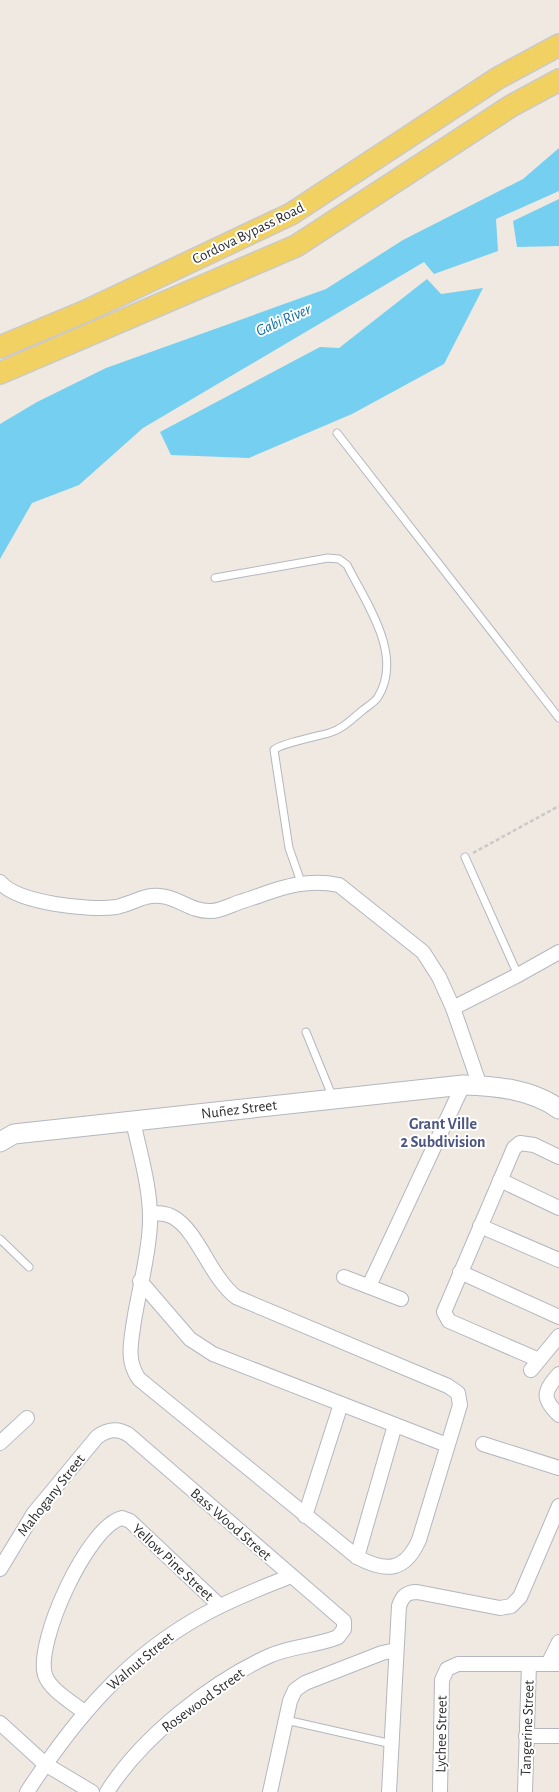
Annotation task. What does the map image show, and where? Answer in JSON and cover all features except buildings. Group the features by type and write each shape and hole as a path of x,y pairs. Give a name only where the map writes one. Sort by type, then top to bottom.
{"main road":[{"name":"Cordova Bypass Road","path":"0,347 86,311 291,214 498,78 559,45"},
{"name":"Cordova Bypass Road","path":"0,373 296,246 511,106 559,80"}],"street":[{"path":"0,882 5,888 34,900 97,908 118,907 144,896 161,896 195,910 212,912 300,882 339,885 423,952 439,977 453,1008 471,1085 369,1286"},
{"path":"453,1008 559,952"},
{"name":"Nuñez Street","path":"0,1142 14,1134 333,1098 471,1085 525,1092 547,1100 559,1109"},
{"path":"133,1121 150,1213 149,1235 130,1345 131,1367 139,1379 357,1557 384,1567 401,1565 410,1557 419,1540 460,1406 459,1395 454,1389 236,1297 225,1288 180,1222 167,1214 150,1213"},
{"path":"559,1158 534,1145 520,1143 512,1151 445,1309 446,1320 535,1365 559,1336"},
{"path":"500,1180 559,1208"},
{"path":"480,1226 559,1260"},
{"path":"460,1272 559,1317"},
{"path":"344,1277 401,1299"},
{"path":"140,1281 190,1338 204,1348 395,1426 447,1445"},
{"path":"559,1374 551,1383 546,1395 549,1405 559,1414"},
{"path":"305,1516 341,1404"},
{"path":"0,1443 27,1418"},
{"path":"357,1557 395,1426"},
{"name":"Mahogany Street","path":"0,1569 34,1513 97,1437 112,1430"},
{"name":"Bass Wood Street","path":"112,1430 129,1435 291,1576 339,1615 345,1627"},
{"path":"483,1444 559,1468"},
{"path":"389,1792 399,1606 406,1594 417,1592 500,1608 516,1602 559,1506"},
{"name":"Yellow Pine Street","path":"84,1712 46,1678 44,1662 46,1648 61,1600 72,1575 93,1544 117,1519 122,1518 130,1521 220,1606"},
{"name":"Walnut Street","path":"27,1792 84,1712 147,1652 183,1626 220,1606 291,1576"},
{"name":"Rosewood Street","path":"107,1792 126,1766 153,1738 218,1685 269,1656 338,1636 345,1627"},
{"path":"529,1664 554,1664 559,1642"},
{"path":"270,1792 293,1694 300,1686 382,1653 396,1650"},
{"name":"Lychee Street","path":"440,1792 443,1675 450,1666 458,1664 529,1664"},
{"name":"Tangerine Street","path":"525,1792 529,1664"},
{"path":"0,1723 46,1764 92,1792"},
{"path":"526,1736 559,1736"}],"lane":[{"path":"337,433 559,718"},
{"path":"215,578 328,558 339,559 347,565 378,629 387,656 387,674 377,698 340,730 295,743 280,745 274,750 289,848 300,882"},
{"path":"466,857 518,975"},
{"path":"306,1032 333,1098"},
{"path":"0,1239 29,1267"},
{"path":"286,1720 392,1744"}],"path":[{"path":"466,857 559,806"}],"water":[{"name":"Gabi River","path":"559,148 559,191 496,219 498,251 434,274 424,262 143,428 79,485 32,503 0,559 0,424 37,402 106,368 326,289 403,240 523,179"},
{"path":"559,199 559,246 517,247 513,221"},
{"path":"427,279 441,294 483,288 444,364 352,414 249,458 171,455 160,432 320,347 339,348"}],"district":[{"name":"Grant Ville 2 Subdivision","path":"443,1132"}]}
